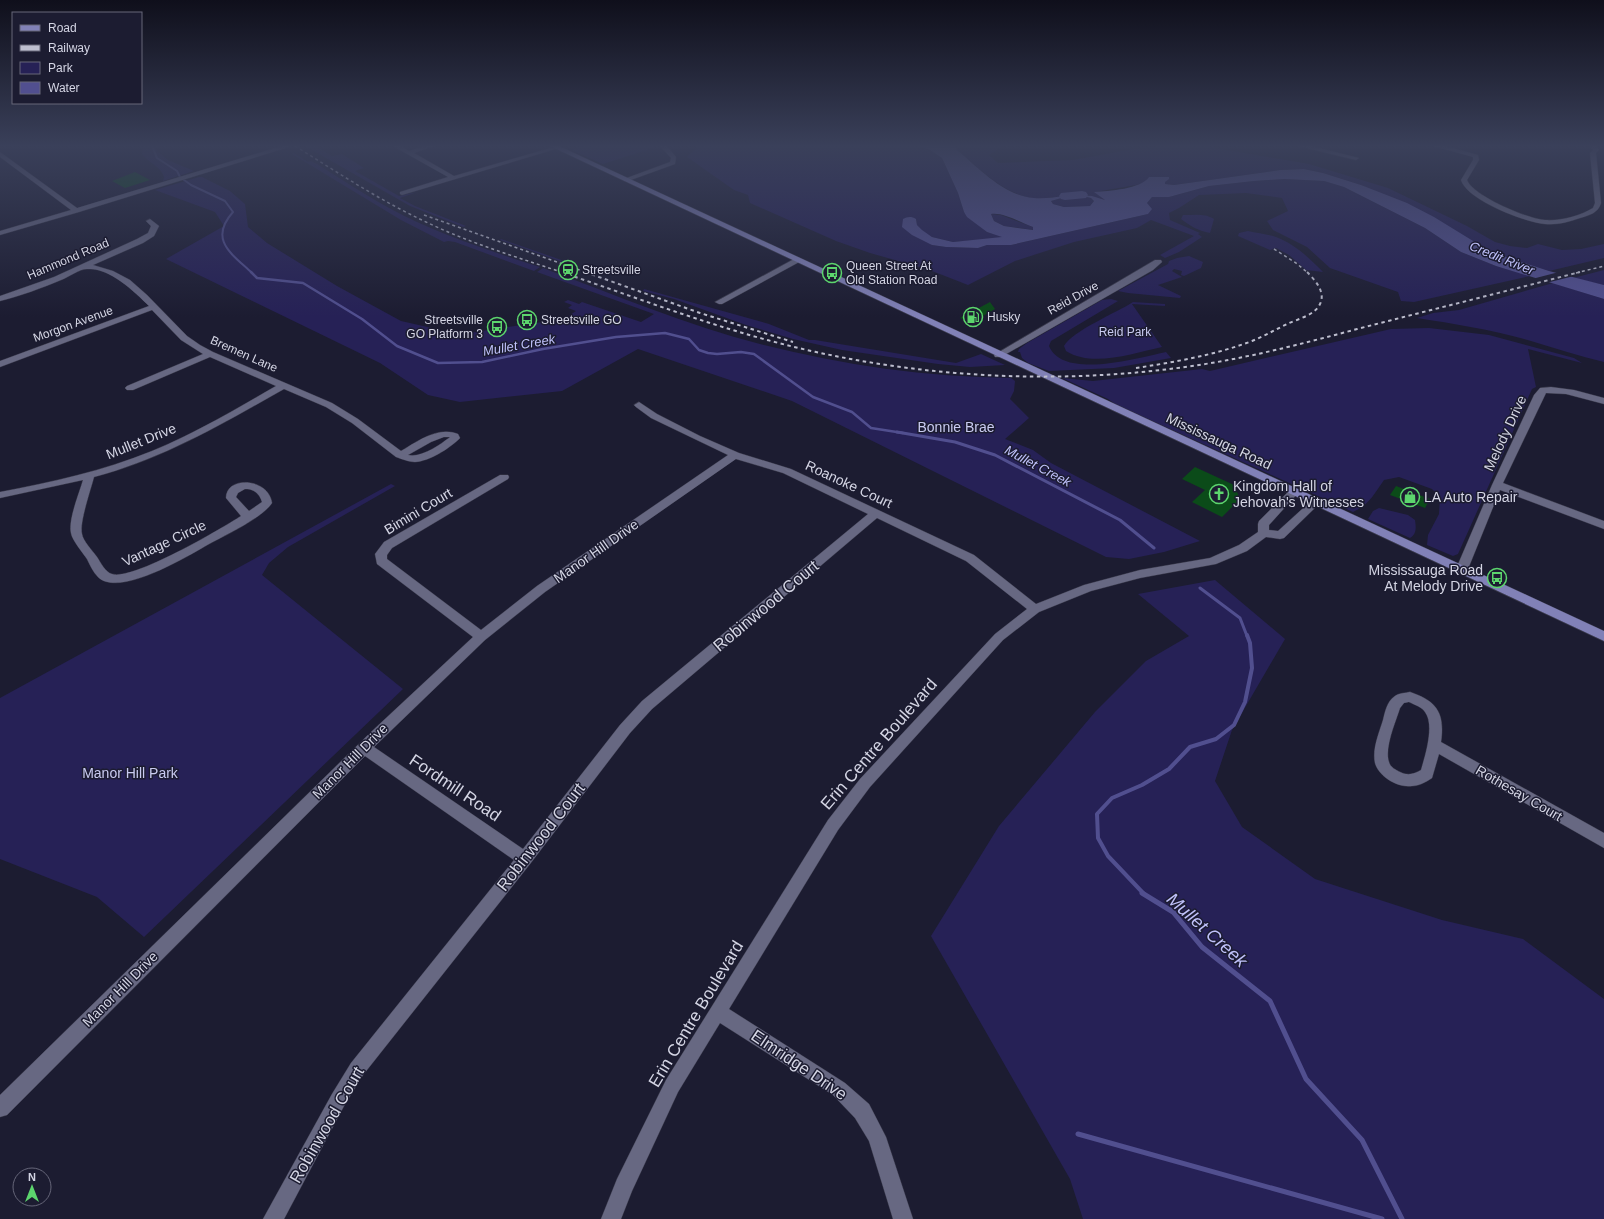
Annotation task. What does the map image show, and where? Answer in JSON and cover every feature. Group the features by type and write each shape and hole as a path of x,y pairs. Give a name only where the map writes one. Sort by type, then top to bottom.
{"main road":[{"name":"Mississauga Road","path":"675,203 1315,503 1462,569 1604,636"}],"street":[{"path":"66,203 77,211"},
{"path":"0,233 104,203"},
{"path":"1491,203 1527,218 1544,222 1560,222 1591,212 1596,209 1598,203"},
{"name":"Hammond Road","path":"0,299 46,284 151,234 155,226 150,221"},
{"path":"719,302 797,260"},
{"name":"Reid Drive","path":"998,355 1158,262"},
{"name":"Bremen Lane","path":"85,266 111,273 119,277 154,306 183,337 210,354 282,386 311,397 342,412 400,455"},
{"name":"Morgon Avenue","path":"0,364 154,306"},
{"path":"130,388 210,354"},
{"name":"Mullet Drive","path":"0,495 89,476 136,460 175,444 282,386"},
{"name":"Melody Drive","path":"1462,569 1496,485 1539,395 1543,390 1554,389 1568,391 1604,401"},
{"name":"Roanoke Court","path":"639,405 654,416 697,438 735,455 787,471 970,558 1035,609"},
{"name":"Manor Hill Drive","path":"0,1108 364,748 481,637 541,589 735,455"},
{"name":"Vantage Circle","path":"89,476 77,520 76,534 106,578 115,580 134,577 226,530 248,517"},
{"name":"Bimini Court","path":"481,637 381,561 381,554 388,545 504,477"},
{"path":"1496,485 1604,526"},
{"path":"1293,492 1263,524 1264,533 1280,535 1315,503"},
{"name":"Robinwood Court","path":"273,1219 338,1100 357,1070 526,858 625,729 648,705 876,513"},
{"name":"Erin Centre Boulevard","path":"611,1219 624,1186 672,1086 833,825 865,783 999,637 1023,616 1035,609 1088,588 1111,581 1212,561 1243,548 1264,533"},
{"path":"1410,697 1421,701 1430,708 1437,723 1433,744 1427,774 1416,781 1404,780 1391,774 1382,763 1381,753 1390,719 1394,705 1400,699 1410,697"},
{"name":"Rothesay Court","path":"1433,744 1604,841"},
{"name":"Fordmill Road","path":"364,748 526,858"},
{"name":"Elmridge Drive","path":"717,1011 839,1089 862,1111 877,1136 903,1219"}],"green space":[{"name":"Bonnie Brae","path":"190,203 244,203 248,227 267,243 337,286 401,321 454,333 462,334 569,318 567,317 576,311 568,308 572,305 564,302 568,300 579,304 582,302 641,322 654,314 537,272 543,268 705,328 760,344 853,364 947,375 1011,378 1015,381 1014,391 1010,399 1029,418 1005,439 1033,450 1051,463 1200,541 1164,552 1129,559 1106,557 792,401 638,349 562,391 460,402 428,395 380,363 166,259 224,226 215,212"},
{"path":"373,203 380,203 404,216 447,235 540,267 534,271 455,242 444,242 401,220"},
{"path":"405,203 409,203 466,226 463,227"},
{"path":"750,203 961,203 964,212 987,232 1002,236 1002,238 953,242 932,237 922,231 917,225 916,219 908,217 932,245 978,248 987,245 1011,245 1148,214 1147,203 1187,203 1169,213 1170,220 1200,233 1198,234 1202,237 1179,252 1165,258 1160,255 1194,236 1151,220 1137,228 1074,242 1015,261 968,285 927,269 870,253 836,241"},
{"path":"1052,203 1092,203 1090,206 1064,207"},
{"path":"1284,203 1375,203 1425,228 1461,252 1496,266 1530,276 1414,302 1401,301 1398,292 1330,268 1307,247 1273,230 1267,221 1288,211"},
{"path":"1396,203 1419,203 1467,226 1495,242 1510,246 1527,248 1538,244 1562,250 1581,249 1604,244 1604,258 1549,271 1497,254"},
{"path":"991,214 1001,215 1033,227 1034,230 1004,226 994,221"},
{"path":"1183,215 1203,215 1214,219 1210,233 1198,230 1188,224 1181,219"},
{"path":"1248,231 1273,236 1289,243 1296,247 1323,272 1306,270 1289,255 1276,248 1270,250 1238,236 1239,233"},
{"path":"501,239 570,263 565,263 500,240"},
{"path":"1189,256 1203,262 1201,268 1184,276 1181,275 1182,271 1174,269 1172,271 1182,277 1158,285 1181,296 1180,298 1118,291 1168,264 1169,261"},
{"path":"1604,270 1604,285 1573,278"},
{"path":"1553,283 1604,299 1604,362 1503,334 1417,318 1433,313 1459,310"},
{"path":"644,289 769,324 809,340 956,363 981,354 1005,365 970,367 938,364 842,350 793,339 746,325 674,299 643,291"},
{"path":"1111,299 1118,301 1051,341 1049,346 1057,356 1069,362 1085,364 1120,362 1166,352 1171,358 1114,368 1049,371 1028,363 1022,358 1020,352 1018,352 1019,349 1027,343 1102,300"},
{"name":"Reid Park","path":"1133,302 1165,304 1165,306 1132,304 1162,347 1113,358 1101,359 1077,356 1066,351 1064,346 1076,334"},
{"path":"1429,328 1489,335 1574,358 1582,363 1528,349 1536,387 1532,389 1458,554 1453,556 1427,545 1428,535 1439,514 1440,497 1432,489 1399,477 1384,480 1368,502 1353,512 1115,404 1108,399 1062,378 1093,381 1202,369 1210,371 1391,329"},
{"name":"Manor Hill Park","path":"391,484 395,486 288,547 269,563 262,575 403,689 144,937 97,897 0,859 0,698"},
{"path":"1379,508 1408,515 1415,520 1416,528 1414,534 1410,538 1368,519 1373,511"},
{"path":"1215,580 1285,639 1232,730 1215,781 1242,827 1315,879 1442,920 1523,939 1604,999 1604,1219 1083,1219 1070,1179 931,936 999,826 1095,712 1146,661 1189,636 1138,594"}],"water":[{"path":"961,203 1052,203 1064,207 1090,206 1092,203 1147,203 1152,209 1148,214 1011,245 987,245 978,248 932,245 912,235 902,227 903,219 909,217 916,219 917,225 932,237 953,242 1002,237 987,232 967,217","holes":["991,214 1001,215 1033,227 1033,230 1004,226 994,221"]},
{"name":"Credit River","path":"1375,203 1407,203 1497,254 1549,271 1604,285 1604,299 1496,266 1461,252 1425,228"}],"pier":[{"path":"1559,272 1574,276 1546,283 1532,279"}],"building":[{"path":"990,302 995,309 971,323 960,318"},
{"name":"Kingdom Hall of Jehovah's Witnesses","path":"1195,467 1234,485 1240,499 1222,517 1192,502 1205,490 1182,479"},
{"name":"LA Auto Repair","path":"1396,486 1430,499 1425,508 1390,495"}],"waterway":[{"name":"Mullet Creek","path":"226,203 233,212 226,222 223,231 223,239 231,253 252,273"},
{"name":"Mullet Creek","path":"252,273 257,278 303,283 362,319 397,346 438,363 482,362 543,349 616,337 665,333 689,339 699,350 708,353 717,354 741,352 754,354 813,397 852,412 871,428 901,433"},
{"name":"Mullet Creek","path":"901,433 955,442 995,455 1120,520 1154,548"},
{"name":"Mullet Creek","path":"1200,588 1240,618 1247,636"},
{"name":"Mullet Creek","path":"1144,894 1108,856 1098,838 1097,814 1112,798 1142,785 1169,769 1190,747 1216,739 1234,725 1245,702 1252,668 1250,643 1247,635"},
{"name":"Mullet Creek","path":"1142,893 1173,912 1202,947 1270,1001 1306,1079 1362,1140 1402,1219"},
{"path":"1078,1134 1382,1219"}],"railway":[{"path":"388,203 441,229 476,243 564,273"},
{"path":"424,215 588,273"},
{"path":"1274,249 1296,263 1308,273"},
{"path":"1580,272 1604,266"},
{"path":"561,272 719,326 751,336 816,352 909,368 956,373 1051,377 1145,372 1235,359 1298,345 1580,272"},
{"path":"585,272 700,313 793,342"},
{"path":"1576,273 1580,272"},
{"path":"1136,368 1195,358 1238,346 1310,314 1318,308 1322,295 1319,286 1308,273"}],"place":[{"name":"Streetsville","path":"568,270"},
{"name":"Queen Street At Old Station Road","path":"832,273"},
{"name":"Husky","path":"973,317"},
{"name":"Streetsville GO","path":"527,320"},
{"name":"Streetsville GO Platform 3","path":"497,327"},
{"name":"Kingdom Hall of Jehovah's Witnesses","path":"1219,494"},
{"name":"LA Auto Repair","path":"1410,497"},
{"name":"Mississauga Road At Melody Drive","path":"1497,578"}]}
